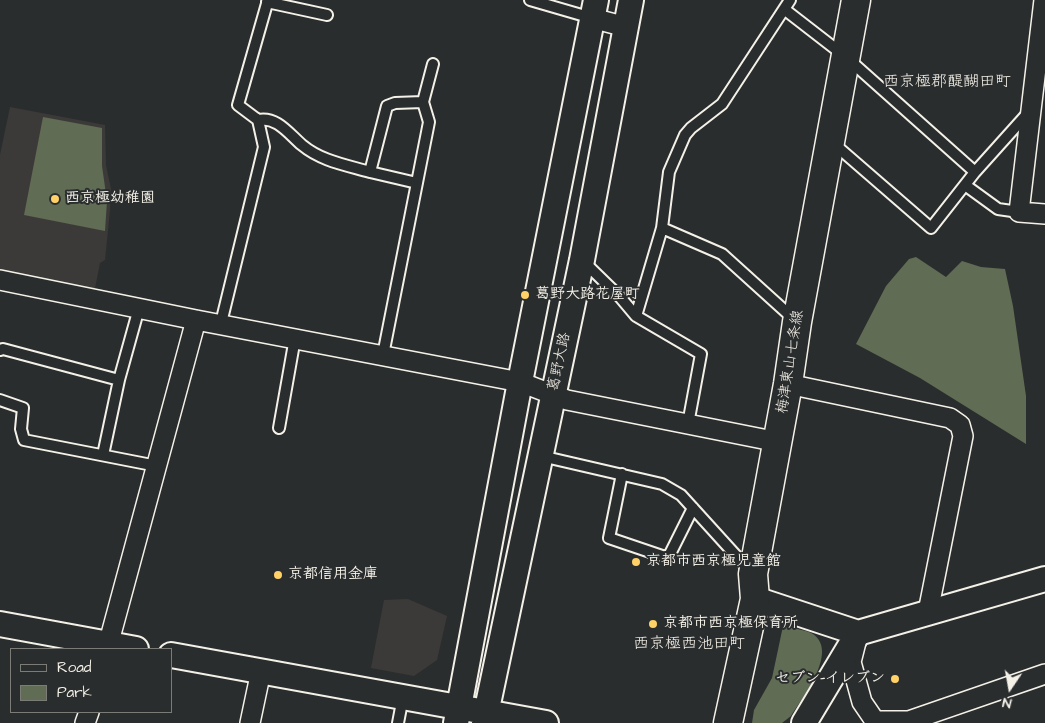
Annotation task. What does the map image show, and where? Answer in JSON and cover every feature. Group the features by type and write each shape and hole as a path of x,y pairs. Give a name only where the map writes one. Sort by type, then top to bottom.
{"main road":[{"name":"梅津東山七条線","path":"728,723 754,586 797,322 856,0"}],"street":[{"name":"葛野大路","path":"486,719 582,260 631,0"},
{"path":"1044,0 1019,212 1045,214"},
{"path":"458,715 520,382 594,9 626,27"},
{"path":"0,280 196,320 221,323 520,382 567,400 778,442"},
{"path":"107,647 196,320"},
{"path":"788,384 950,418 960,425 963,436 928,612"},
{"path":"754,586 858,633 1045,579"},
{"path":"0,624 107,647 122,648"},
{"path":"858,633 851,662 862,702 875,721 909,721 1045,674"},
{"path":"804,723 858,633"},
{"path":"172,656 403,696 458,715 546,723"},
{"path":"250,723 261,671"}],"lane":[{"path":"530,0 594,9"},
{"path":"636,316 662,228 669,172 685,135 691,128 722,104 790,0"},
{"path":"221,323 264,147 258,120 238,105 268,1 327,15"},
{"path":"784,9 846,57 975,172"},
{"path":"383,355 429,122 423,102 433,64"},
{"path":"370,172 387,106 395,103 423,102"},
{"path":"830,141 931,228 975,172 1031,111"},
{"path":"258,120 266,118 286,128 302,145 323,158 417,183"},
{"path":"966,185 998,209 1019,212"},
{"path":"662,228 722,254 797,322"},
{"path":"582,260 620,296 636,316 701,354 688,424"},
{"path":"103,455 118,380 139,308"},
{"path":"279,428 294,338"},
{"path":"0,350 3,349 118,380"},
{"path":"0,400 23,408 21,429 24,440 157,466"},
{"path":"541,456 662,484 681,495 754,586"},
{"path":"622,474 608,538 668,558 693,508"},
{"path":"398,723 403,696"}],"shaded area":[{"name":"西京極幼稚園","path":"10,107 105,125 106,165 111,189 110,210 105,260 100,263 94,293 0,274 0,155"},
{"path":"408,599 447,616 437,660 414,676 371,668 384,600"}],"green space":[{"path":"43,117 102,128 102,166 107,201 105,231 24,215"},
{"path":"916,257 946,277 962,261 981,267 1005,269 1013,306 1026,396 1026,444 920,378 856,344 886,286 909,259"},
{"path":"783,626 813,634 820,642 822,652 820,663 810,687 791,716 782,723 752,723 754,710 772,678"}],"place":[{"name":"西京極幼稚園","path":"55,199"},
{"name":"葛野大路花屋町","path":"525,295"},
{"name":"京都市西京極児童館","path":"636,562"},
{"name":"京都信用金庫","path":"278,575"},
{"name":"京都市西京極保育所","path":"653,624"},
{"name":"セブン-イレブン","path":"895,679"}],"district":[{"name":"西京極郡醍醐田町","path":"947,83"},
{"name":"西京極西池田町","path":"689,645"}]}
